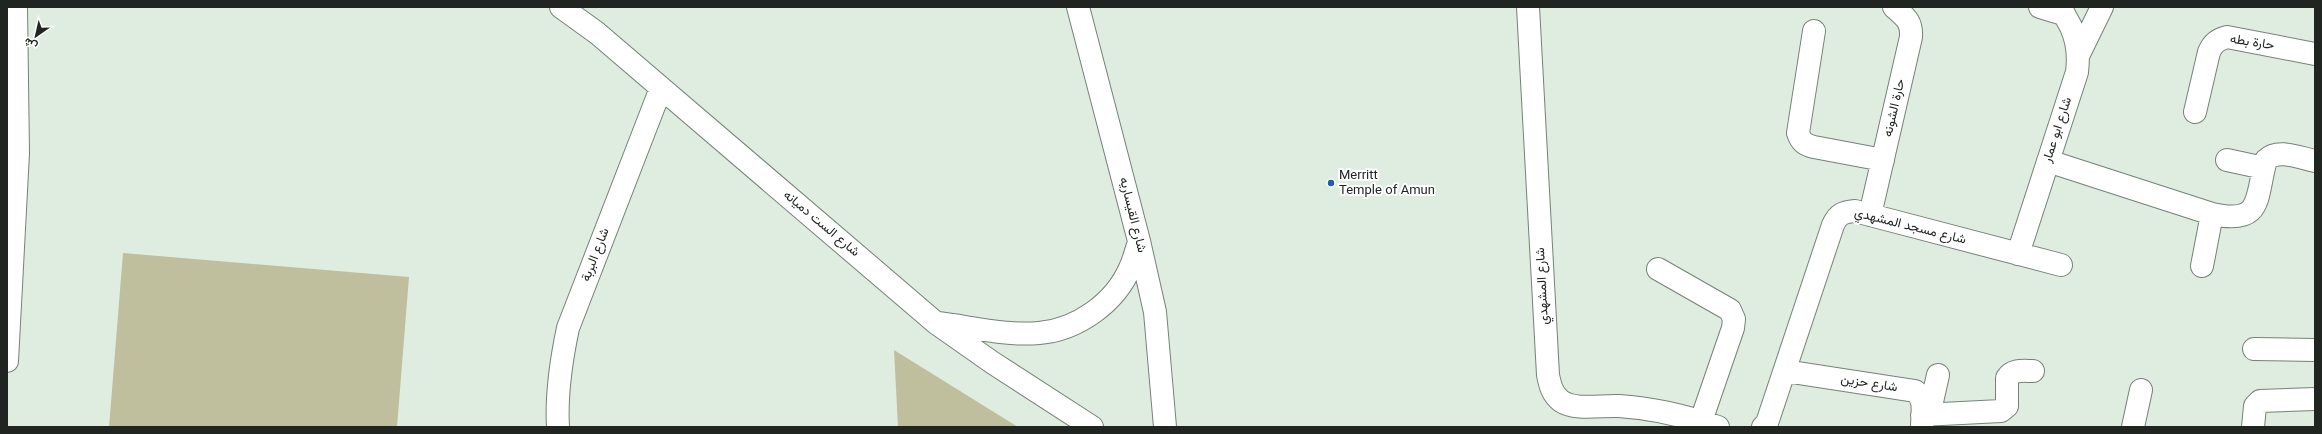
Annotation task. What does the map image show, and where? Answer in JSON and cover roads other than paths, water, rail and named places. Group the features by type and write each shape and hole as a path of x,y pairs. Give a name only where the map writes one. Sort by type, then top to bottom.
{"street":[{"path":"7,361 18,154 16,7"},
{"name":"شارع الست دميانه","path":"560,7 597,33 936,323 993,363 1092,427"},
{"name":"شارع القيساريه","path":"1078,7 1139,241 1155,312 1165,427"},
{"name":"شارع المشهدي","path":"1528,7 1548,375 1551,390 1562,402 1577,405 1619,406 1661,411 1709,424"},
{"name":"حارة الشونه","path":"1870,215 1912,32 1912,27 1907,17 1894,7"},
{"path":"2040,7 2062,11"},
{"path":"2079,54 2102,7"},
{"name":"شارع ابو عمار","path":"2018,254 2078,72 2079,54 2071,26 2062,11"},
{"path":"1814,31 1798,133 1801,140 1806,145 1883,160"},
{"name":"حارة بطه","path":"2195,112 2209,52 2212,44 2219,40 2227,37 2315,54"},
{"name":"شارع البربة","path":"558,427 557,406 560,366 568,328 661,88"},
{"path":"2048,161 2212,214 2230,218 2241,217 2250,212 2256,205 2266,160 2272,155 2280,154 2315,160"},
{"path":"2227,160 2264,168"},
{"name":"شارع مسجد المشهدي","path":"1763,427 1768,423 1837,216 1846,212 1870,215 2061,265"},
{"path":"2202,266 2212,214"},
{"path":"936,323 1010,332 1040,333 1068,326 1094,312 1115,293 1130,268 1139,241"},
{"path":"1658,269 1730,310 1734,319 1709,424"},
{"path":"2254,349 2315,350"},
{"path":"1938,375 1924,419 2001,411 2007,406 2007,378 2009,375 2017,370 2033,371"},
{"name":"شارع حزين","path":"1785,371 1915,391 1920,394 1923,400 1924,419"},
{"path":"2133,427 2141,390"},
{"path":"2253,427 2255,406 2260,401 2315,399"}],"place":[{"name":"Merritt Temple of Amun","path":"1331,183"}]}
